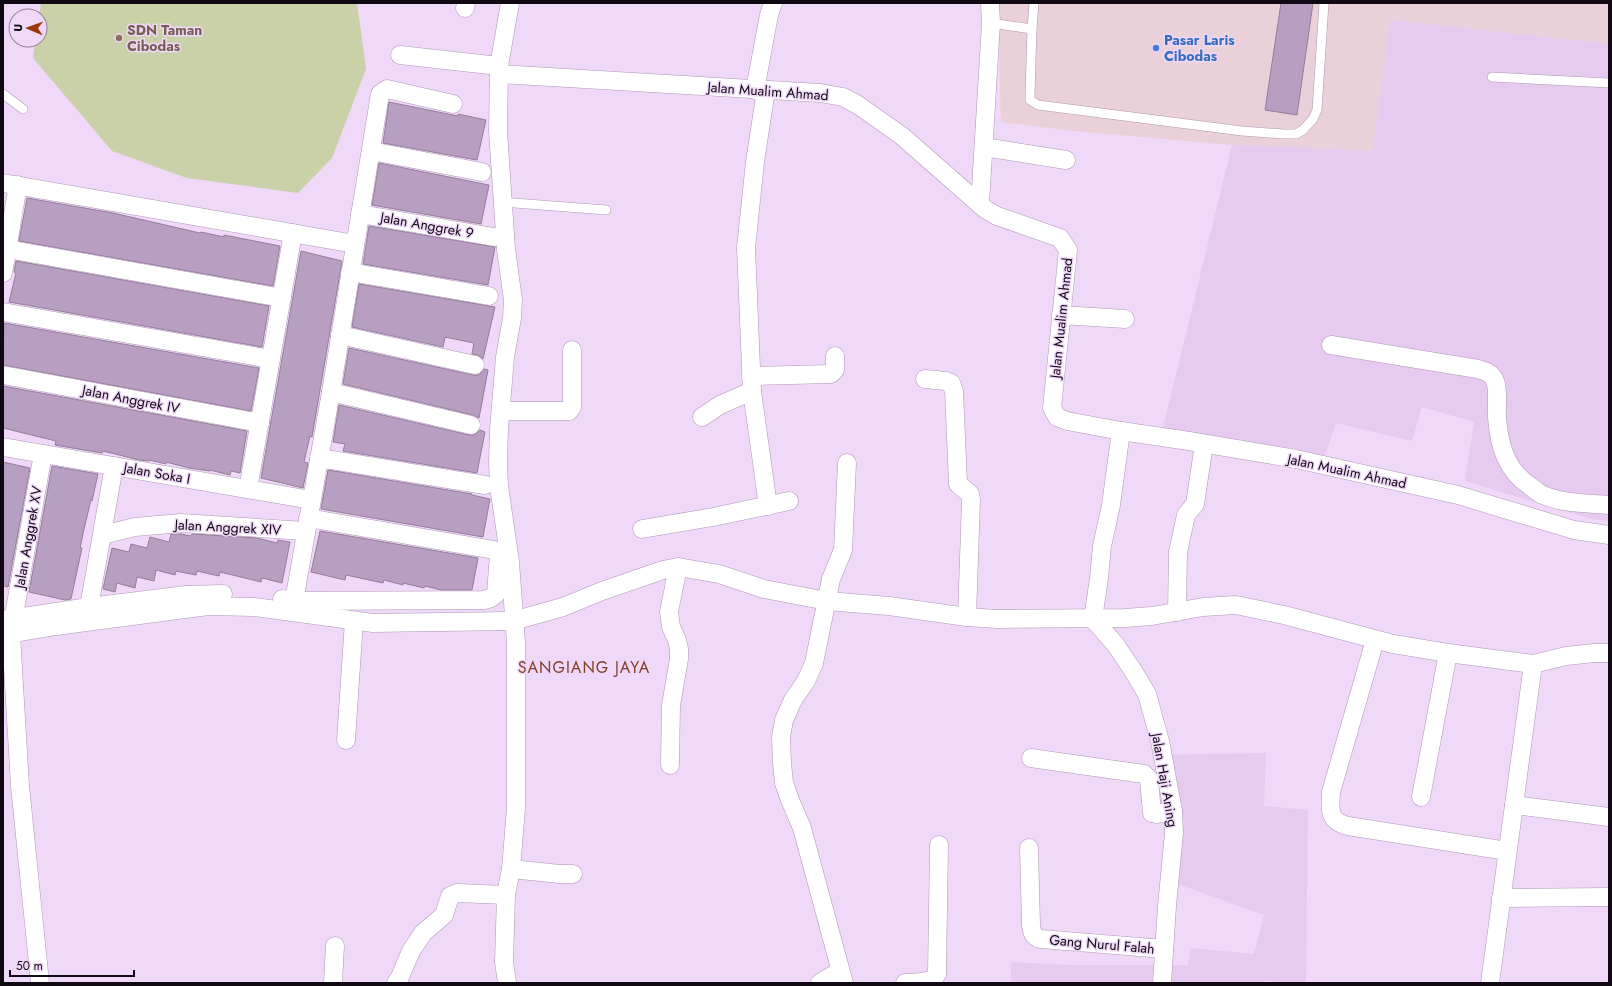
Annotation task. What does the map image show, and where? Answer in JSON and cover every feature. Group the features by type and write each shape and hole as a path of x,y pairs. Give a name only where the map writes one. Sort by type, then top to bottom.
{"street":[{"path":"507,983 504,962 506,895 511,869 515,821 516,643 513,621 510,562 499,486 498,429 505,357 512,318 513,300 506,249 498,131 499,70 510,3"},
{"path":"768,506 751,384 746,248 760,90 769,15 773,3"},
{"path":"980,204 991,23 990,3"},
{"name":"Jalan Mualim Ahmad","path":"400,55 499,70 760,90 820,93 843,97 902,136 986,209 997,216 1060,238 1065,243 1068,250 1060,315 1052,408 1055,414 1061,419 1121,431 1296,459 1450,494 1574,530 1609,535"},
{"path":"8,627 88,607 186,595 243,594 294,601 331,392 380,94 383,90 387,89 453,104"},
{"path":"984,147 1066,160"},
{"path":"371,151 482,172"},
{"path":"3,273 7,249 11,184 355,244"},
{"name":"Jalan Anggrek 9","path":"360,214 494,237"},
{"path":"248,489 293,234"},
{"path":"7,249 282,298"},
{"path":"350,272 489,296"},
{"path":"3,312 271,359"},
{"path":"1060,315 1125,319"},
{"path":"340,335 475,365"},
{"path":"1331,345 1478,369 1488,372 1495,380 1497,417 1501,444 1508,465 1523,482 1542,495 1569,502 1609,505"},
{"path":"500,411 569,411 572,407 572,350"},
{"path":"702,417 751,384 830,374 834,370 835,356"},
{"name":"Jalan Anggrek IV","path":"3,374 260,423"},
{"path":"925,379 946,381 952,385 954,391 958,484 970,494 972,500 967,616"},
{"path":"331,392 471,425"},
{"path":"1093,619 1102,546 1111,505 1121,431"},
{"path":"1177,612 1178,552 1186,515 1195,504 1204,444"},
{"name":"Jalan Soka I","path":"3,447 311,500"},
{"name":"Jalan Anggrek XV","path":"40,983 20,786 8,627 43,454"},
{"path":"319,458 485,485"},
{"path":"820,983 842,977 802,828 784,783 781,737 784,720 793,700 806,681 814,663 833,572 844,547 847,463"},
{"path":"88,607 114,466"},
{"path":"642,529 714,517 789,501"},
{"name":"Jalan Anggrek XIV","path":"102,535 135,527 181,523 307,524 489,548 499,554 496,594 491,598 484,600 294,601"},
{"path":"670,765 671,705 679,659 679,649 671,627 670,612 678,567"},
{"path":"8,627 56,626 208,606 254,607 373,623 405,624 513,621 563,607 602,591 663,570 678,567 719,574 764,589 827,601 889,606 997,619 1093,619 1152,616 1208,606 1236,605 1284,615 1375,640 1448,653 1533,664 1566,656 1609,653"},
{"name":"Jalan Haji Aning","path":"1093,619 1114,644 1132,669 1147,694 1160,741 1173,811 1174,833 1162,983"},
{"path":"346,740 354,621"},
{"path":"1375,640 1331,792 1330,807 1332,816 1339,823 1348,826 1507,851"},
{"path":"1420,797 1448,653"},
{"path":"1490,983 1533,664"},
{"path":"1031,758 1144,774 1149,779 1152,812 1156,814 1173,811"},
{"path":"1514,805 1609,818"},
{"path":"905,983 928,981 934,978 937,974 939,845"},
{"name":"Gang Nurul Falah","path":"1029,848 1031,925 1032,933 1035,937 1164,948"},
{"path":"511,869 573,874"},
{"path":"396,983 411,951 423,933 444,914 450,896 457,893 506,895"},
{"path":"1501,898 1609,897"},
{"path":"333,983 335,946"}],"lane":[{"path":"1034,3 1030,94 1030,100 1034,103 1038,105 1242,131 1296,134 1309,125 1316,110 1324,3"},
{"path":"991,23 1032,29"},
{"path":"1492,77 1609,83"},
{"path":"3,94 23,109"},
{"path":"502,202 606,210"}],"shaded area":[{"path":"998,3 1609,3 1609,44 1390,20 1373,151 1232,145 1074,131 1001,122"},
{"path":"1390,20 1609,44 1609,521 1591,519 1465,481 1474,422 1422,407 1412,441 1336,423 1324,458 1162,432 1232,145 1373,151"},
{"path":"1266,753 1264,806 1308,810 1306,983 1263,981 1263,983 1011,983 1011,962 1071,965 1188,965 1191,948 1254,954 1264,915 1161,878 1166,833 1157,755"}],"green space":[{"path":"41,3 357,3 366,69 332,158 298,193 187,178 112,151 33,58 34,48 48,48 48,8 40,8"}],"building":[{"path":"1281,3 1313,3 1297,115 1265,110"},
{"path":"389,102 486,120 477,160 383,143"},
{"path":"379,163 489,185 481,224 372,205"},
{"path":"27,198 113,213 200,233 224,237 224,235 280,246 273,286 19,241"},
{"path":"369,226 495,247 488,285 363,264"},
{"path":"301,251 342,261 312,437 310,436 304,462 308,463 303,488 261,478"},
{"path":"16,261 269,306 262,347 9,302 16,273 14,272"},
{"path":"359,284 495,307 483,359 478,355 472,354 474,343 445,337 443,347 352,327"},
{"path":"4,323 259,368 251,411 3,365"},
{"path":"349,348 473,375 479,375 484,369 488,370 479,418 473,415 343,384"},
{"path":"3,386 247,431 240,473 231,471 230,475 210,470 189,468 166,462 166,464 149,460 139,460 103,451 102,453 55,445 56,441 3,428"},
{"path":"339,405 469,435 474,435 480,430 485,432 477,473 343,451 345,444 333,442"},
{"path":"3,462 30,468 8,587 3,586"},
{"path":"52,466 98,474 84,529 80,548 82,548 71,599 65,600 29,592"},
{"path":"328,470 472,494 490,499 483,537 321,509"},
{"path":"320,531 478,558 472,590 441,590 425,586 424,588 384,580 383,583 346,575 345,580 311,572"},
{"path":"171,534 257,538 277,543 278,540 290,542 282,583 262,578 261,582 220,572 219,576 197,571 196,575 176,571 175,575 156,570 154,581 137,577 135,588 117,583 115,592 103,589 112,548 129,552 131,544 147,548 150,537 169,542"}],"place":[{"name":"SDN Taman Cibodas","path":"119,38"},
{"name":"Pasar Laris Cibodas","path":"1156,48"}],"district":[{"name":"SANGIANG JAYA","path":"584,667"}]}
